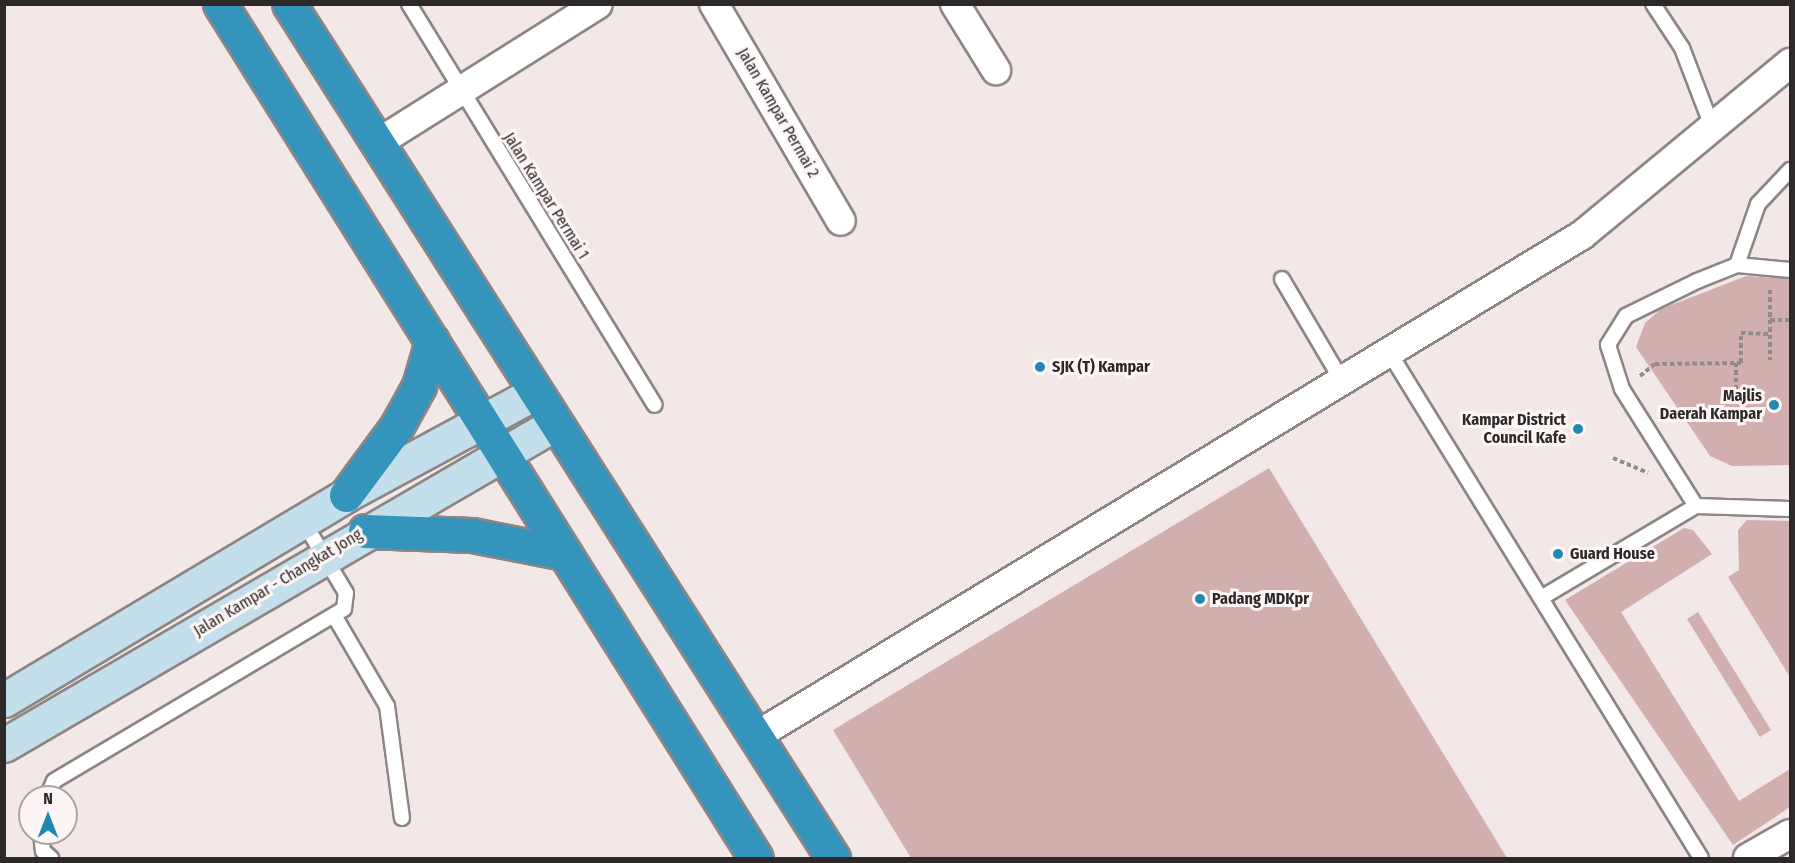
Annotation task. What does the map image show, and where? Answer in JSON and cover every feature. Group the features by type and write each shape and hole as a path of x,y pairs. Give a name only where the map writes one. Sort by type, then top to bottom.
{"highway":[{"path":"220,4 756,858"},
{"path":"289,4 533,394 833,858"},
{"path":"346,495 397,426 419,386 432,341"},
{"path":"365,531 472,535 564,553"}],"main road":[{"path":"4,700 346,495 533,394"},
{"name":"Jalan Kampar - Changkat Jong","path":"4,745 365,531 553,425"}],"street":[{"path":"376,144 598,4"},
{"name":"Jalan Kampar Permai 2","path":"714,4 842,221"},
{"path":"955,4 996,70"},
{"path":"756,736 1582,235 1791,63"},
{"path":"1749,858 1791,834"}],"lane":[{"name":"Jalan Kampar Permai 1","path":"409,4 655,405"},
{"path":"1653,4 1682,48 1713,129"},
{"path":"1737,266 1758,204 1791,170"},
{"path":"1696,506 1622,389 1608,345 1614,328 1626,316 1737,266 1791,270"},
{"path":"1282,279 1342,381"},
{"path":"1389,352 1701,858"},
{"path":"1541,598 1696,506 1791,509"},
{"path":"52,785 54,781 335,617 344,609 346,593 303,521"},
{"path":"335,617 387,706 402,818"},
{"path":"42,845 43,851 51,858"}],"path":[{"path":"1770,268 1770,360"},
{"path":"1770,320 1791,320"},
{"path":"1622,389 1655,364 1741,363 1741,333 1770,334"},
{"path":"1730,397 1736,397 1736,363"},
{"path":"1613,458 1655,476 1672,465"}],"shaded area":[{"path":"1746,276 1790,279 1790,465 1732,466 1710,456 1636,347 1645,323 1661,309"},
{"name":"Padang MDKpr","path":"1269,468 1507,858 911,858 833,730"},
{"path":"1747,520 1790,521 1790,677 1728,577 1739,570 1738,530"},
{"path":"1684,528 1693,530 1712,554 1621,612 1739,801 1790,769 1790,807 1733,845 1565,600"},
{"path":"1698,612 1771,730 1760,737 1687,619"}],"place":[{"name":"SJK (T) Kampar","path":"1040,367"},
{"name":"Majlis Daerah Kampar","path":"1774,405"},
{"name":"Kampar District Council Kafe","path":"1578,429"},
{"name":"Guard House","path":"1558,554"},
{"name":"Padang MDKpr","path":"1200,599"}]}
